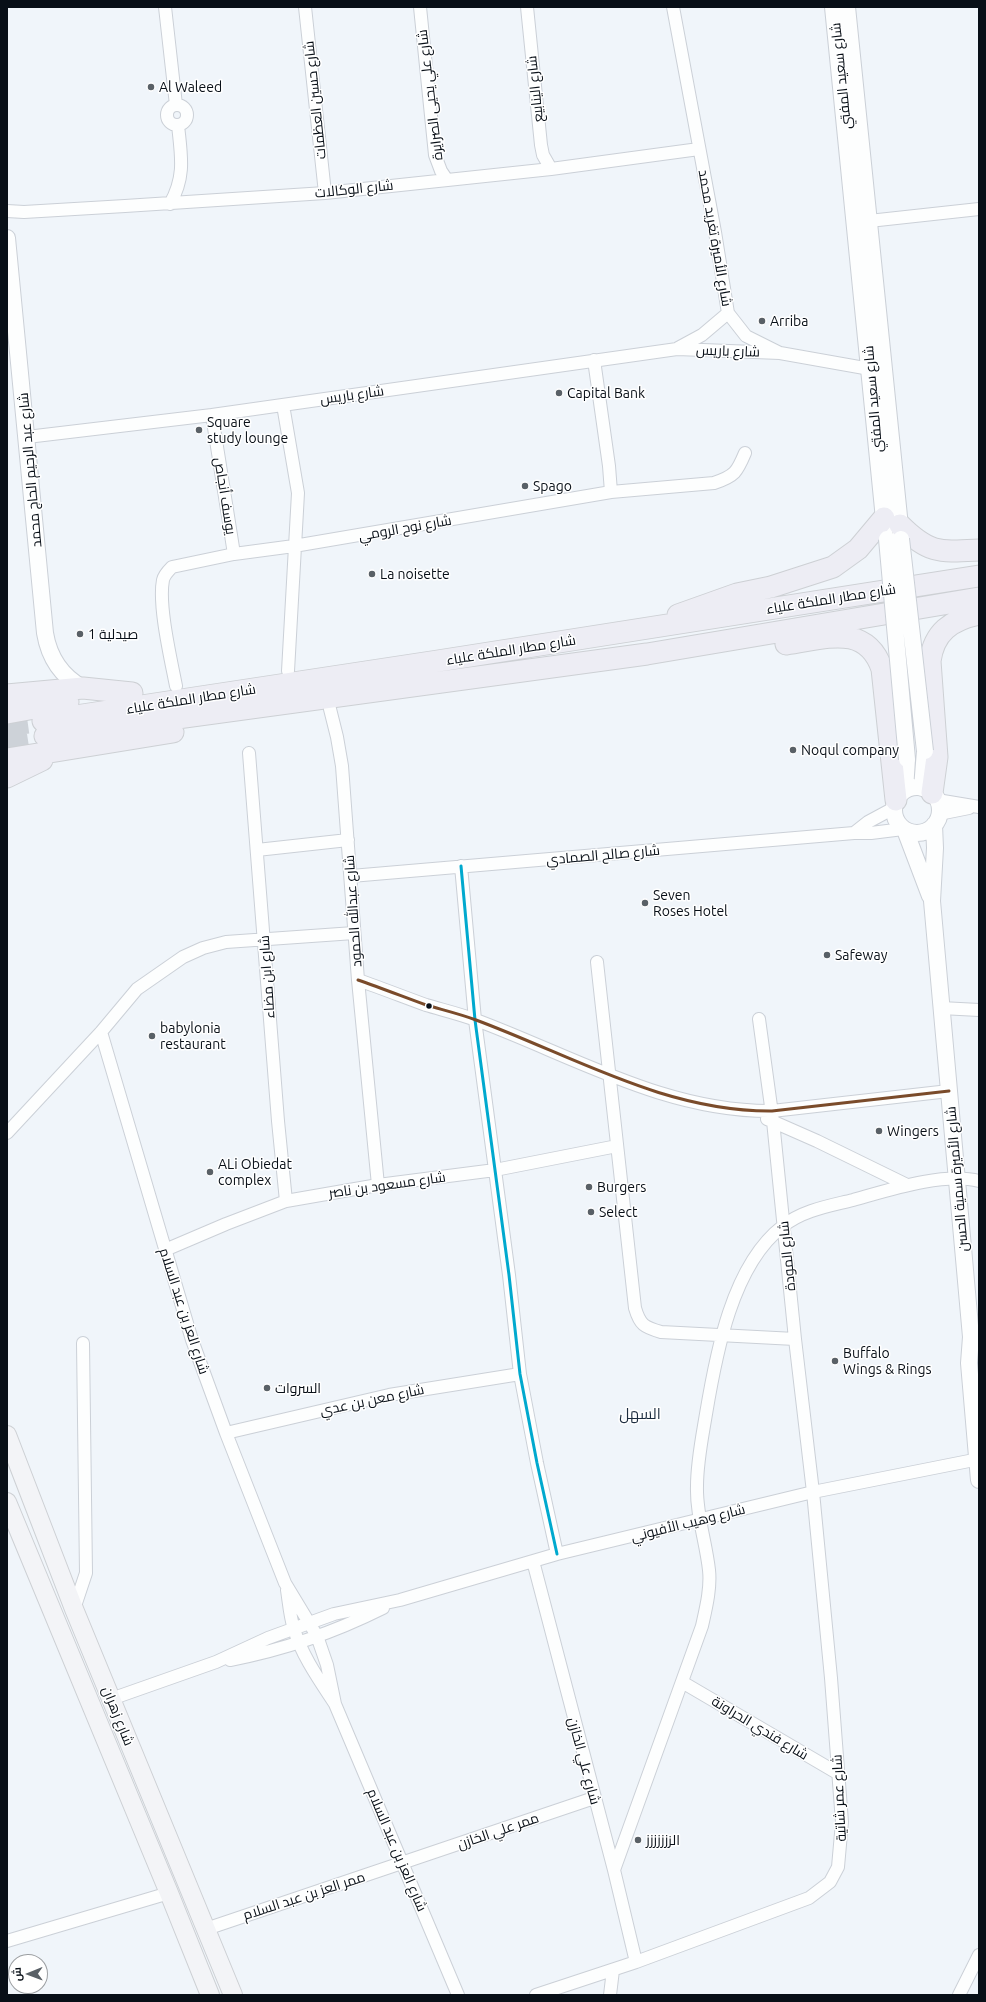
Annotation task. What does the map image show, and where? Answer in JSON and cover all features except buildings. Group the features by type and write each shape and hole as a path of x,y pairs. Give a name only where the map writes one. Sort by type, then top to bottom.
{"highway":[{"path":"648,628 716,601 808,576 833,567 858,549 893,530 933,549 952,551 979,550"},
{"name":"شارع مطار الملكة علياء","path":"979,576 438,661 44,728 430,683 647,654 979,598"},
{"path":"933,804 937,757 930,662 932,651 939,637 950,624 960,619 979,614"},
{"path":"647,654 704,655 842,637 855,638 862,641 876,653 882,669 898,800"},
{"path":"7,713 176,686 337,663 410,657 438,661"},
{"path":"7,759 64,751 246,720 386,700 409,693 430,683"},
{"path":"7,695 82,688 132,693"},
{"path":"7,777 64,751"}],"main road":[{"name":"شارع زهران","path":"7,1435 74,1609 233,1995"},
{"name":"شارع زهران","path":"7,1502 11,1524 169,1893 210,1995"}],"street":[{"path":"165,7 176,105 184,107 187,114 185,122 178,125 182,174 178,189 170,204"},
{"name":"شارع حسين العظمات","path":"305,7 324,193"},
{"name":"شارع علي يحيى الصرايرة","path":"420,7 435,155 441,171 447,180"},
{"name":"شارع الينابيع","path":"527,7 541,145 543,155 551,169"},
{"name":"شارع الأميرة تغريد محمد","path":"672,7 728,313 746,336 780,353 870,369"},
{"name":"شارع سعيد المفتي","path":"834,7 870,369 933,804"},
{"name":"شارع سعيد المفتي","path":"847,7 869,221 893,530 907,759 898,800"},
{"name":"شارع الوكالات","path":"7,211 24,212 170,204 324,193 551,169 699,150"},
{"path":"869,221 979,209"},
{"name":"شارع عبد الرحيم الحاج محمد","path":"7,238 45,633 53,659 63,673 82,688"},
{"name":"شارع باريس","path":"677,349 702,335 728,313"},
{"name":"شارع باريس","path":"27,437 212,416 677,349 780,353"},
{"path":"594,360 609,466 611,492"},
{"path":"282,405 298,493 298,519 294,546 288,670"},
{"name":"يوسف أنجاص","path":"212,416 234,554"},
{"name":"شارع نوح الرومي","path":"176,686 166,632 162,588 163,579 172,567 234,554 294,546 611,492 714,483 729,478 737,471 745,453"},
{"name":"شارع عبدالله الحمود","path":"330,709 342,766 358,980 378,1185"},
{"name":"شارع ابن مضاء","path":"249,753 286,1201"},
{"path":"854,833 913,788 933,804 979,806"},
{"path":"898,800 894,816 904,830 913,833 921,833 928,830 933,804"},
{"name":"شارع الأميرة سمية الحسن","path":"933,804 935,848 932,901 958,1177 971,1337 969,1363 979,1480"},
{"name":"شارع الأميرة سمية الحسن","path":"904,830 932,901"},
{"name":"شارع صالح الصمادي","path":"351,876 904,830"},
{"path":"257,850 348,840"},
{"path":"461,866 475,1020 520,1374 537,1463 558,1554"},
{"path":"7,1133 101,1032 137,990 183,957 203,948 226,942 354,933"},
{"path":"597,962 635,1308 638,1320 647,1328 661,1332 723,1334 795,1339"},
{"path":"358,980 475,1020 610,1075 674,1098 717,1108 748,1111 773,1116 907,1186"},
{"path":"942,1008 979,1010"},
{"name":"شارع المودة","path":"759,1019 773,1116 795,1339 813,1492"},
{"name":"شارع العز بن عبد السلام","path":"101,1032 192,1340 226,1433 285,1583 294,1629 313,1671 335,1704 458,1995"},
{"path":"773,1116 949,1091"},
{"name":"شارع مسعود بن ناصر","path":"165,1250 226,1224 286,1201 378,1185 495,1170 617,1146"},
{"path":"614,1870 702,1626 707,1606 709,1570 700,1521 697,1486 700,1444 710,1388 723,1334 732,1305 744,1276 756,1256 784,1225 821,1207 907,1186 958,1177 979,1181"},
{"name":"شارع الأميرة سمية الحسن","path":"971,1337 977,1347 979,1356"},
{"path":"74,1609 86,1573 83,1343"},
{"name":"شارع معن بن عدي","path":"226,1433 389,1395 520,1374"},
{"name":"شارع وهيب الأفيوني","path":"111,1699 216,1662 247,1647 310,1622 346,1611 400,1600 533,1560 700,1521 813,1492 978,1459"},
{"name":"شارع عمر شاتية","path":"536,1995 636,1962 809,1898 830,1882 838,1867 841,1847 842,1822 839,1774 813,1492"},
{"name":"شارع علي الخازن","path":"533,1560 614,1870 636,1962"},
{"name":"شارع العز بن عبد السلام","path":"285,1583 310,1622 317,1636 327,1665 335,1704"},
{"name":"شارع وهيب الأفيوني","path":"216,1662 254,1656 317,1636 357,1620 400,1600"},
{"name":"شارع فندي الحراونة","path":"682,1682 839,1774"},
{"name":"ممر علي الخازن","path":"402,1864 594,1798"},
{"name":"ممر العز بن عبد السلام","path":"206,1929 402,1864"},
{"path":"7,1940 169,1893"},
{"path":"959,1995 979,1955"},
{"path":"610,1995 613,1970"}],"tunnel":[{"path":"7,726 43,721"},
{"path":"7,742 45,736"}],"transit line":[{"path":"461,866 475,1020 509,1275 520,1374 537,1463 557,1554"},
{"path":"358,980 426,1005 476,1020 621,1079 657,1092 695,1102 733,1109 772,1111 949,1091"}],"place":[{"name":"Al Waleed","path":"151,87"},
{"name":"Arriba","path":"762,321"},
{"name":"Capital Bank","path":"559,393"},
{"name":"Square study lounge","path":"199,430"},
{"name":"Spago","path":"525,486"},
{"name":"La noisette","path":"372,574"},
{"name":"صيدلية 1","path":"80,634"},
{"name":"Noqul company","path":"793,750"},
{"name":"Seven Roses Hotel","path":"645,903"},
{"name":"Safeway","path":"827,955"},
{"name":"babylonia restaurant","path":"152,1036"},
{"name":"Wingers","path":"879,1131"},
{"name":"ALi Obiedat complex","path":"210,1172"},
{"name":"Burgers","path":"589,1187"},
{"name":"Select","path":"591,1212"},
{"name":"Buffalo Wings & Rings","path":"835,1361"},
{"name":"السروات","path":"267,1388"},
{"name":"الززززززز","path":"638,1840"}],"district":[{"name":"السهل","path":"640,1414"}]}
